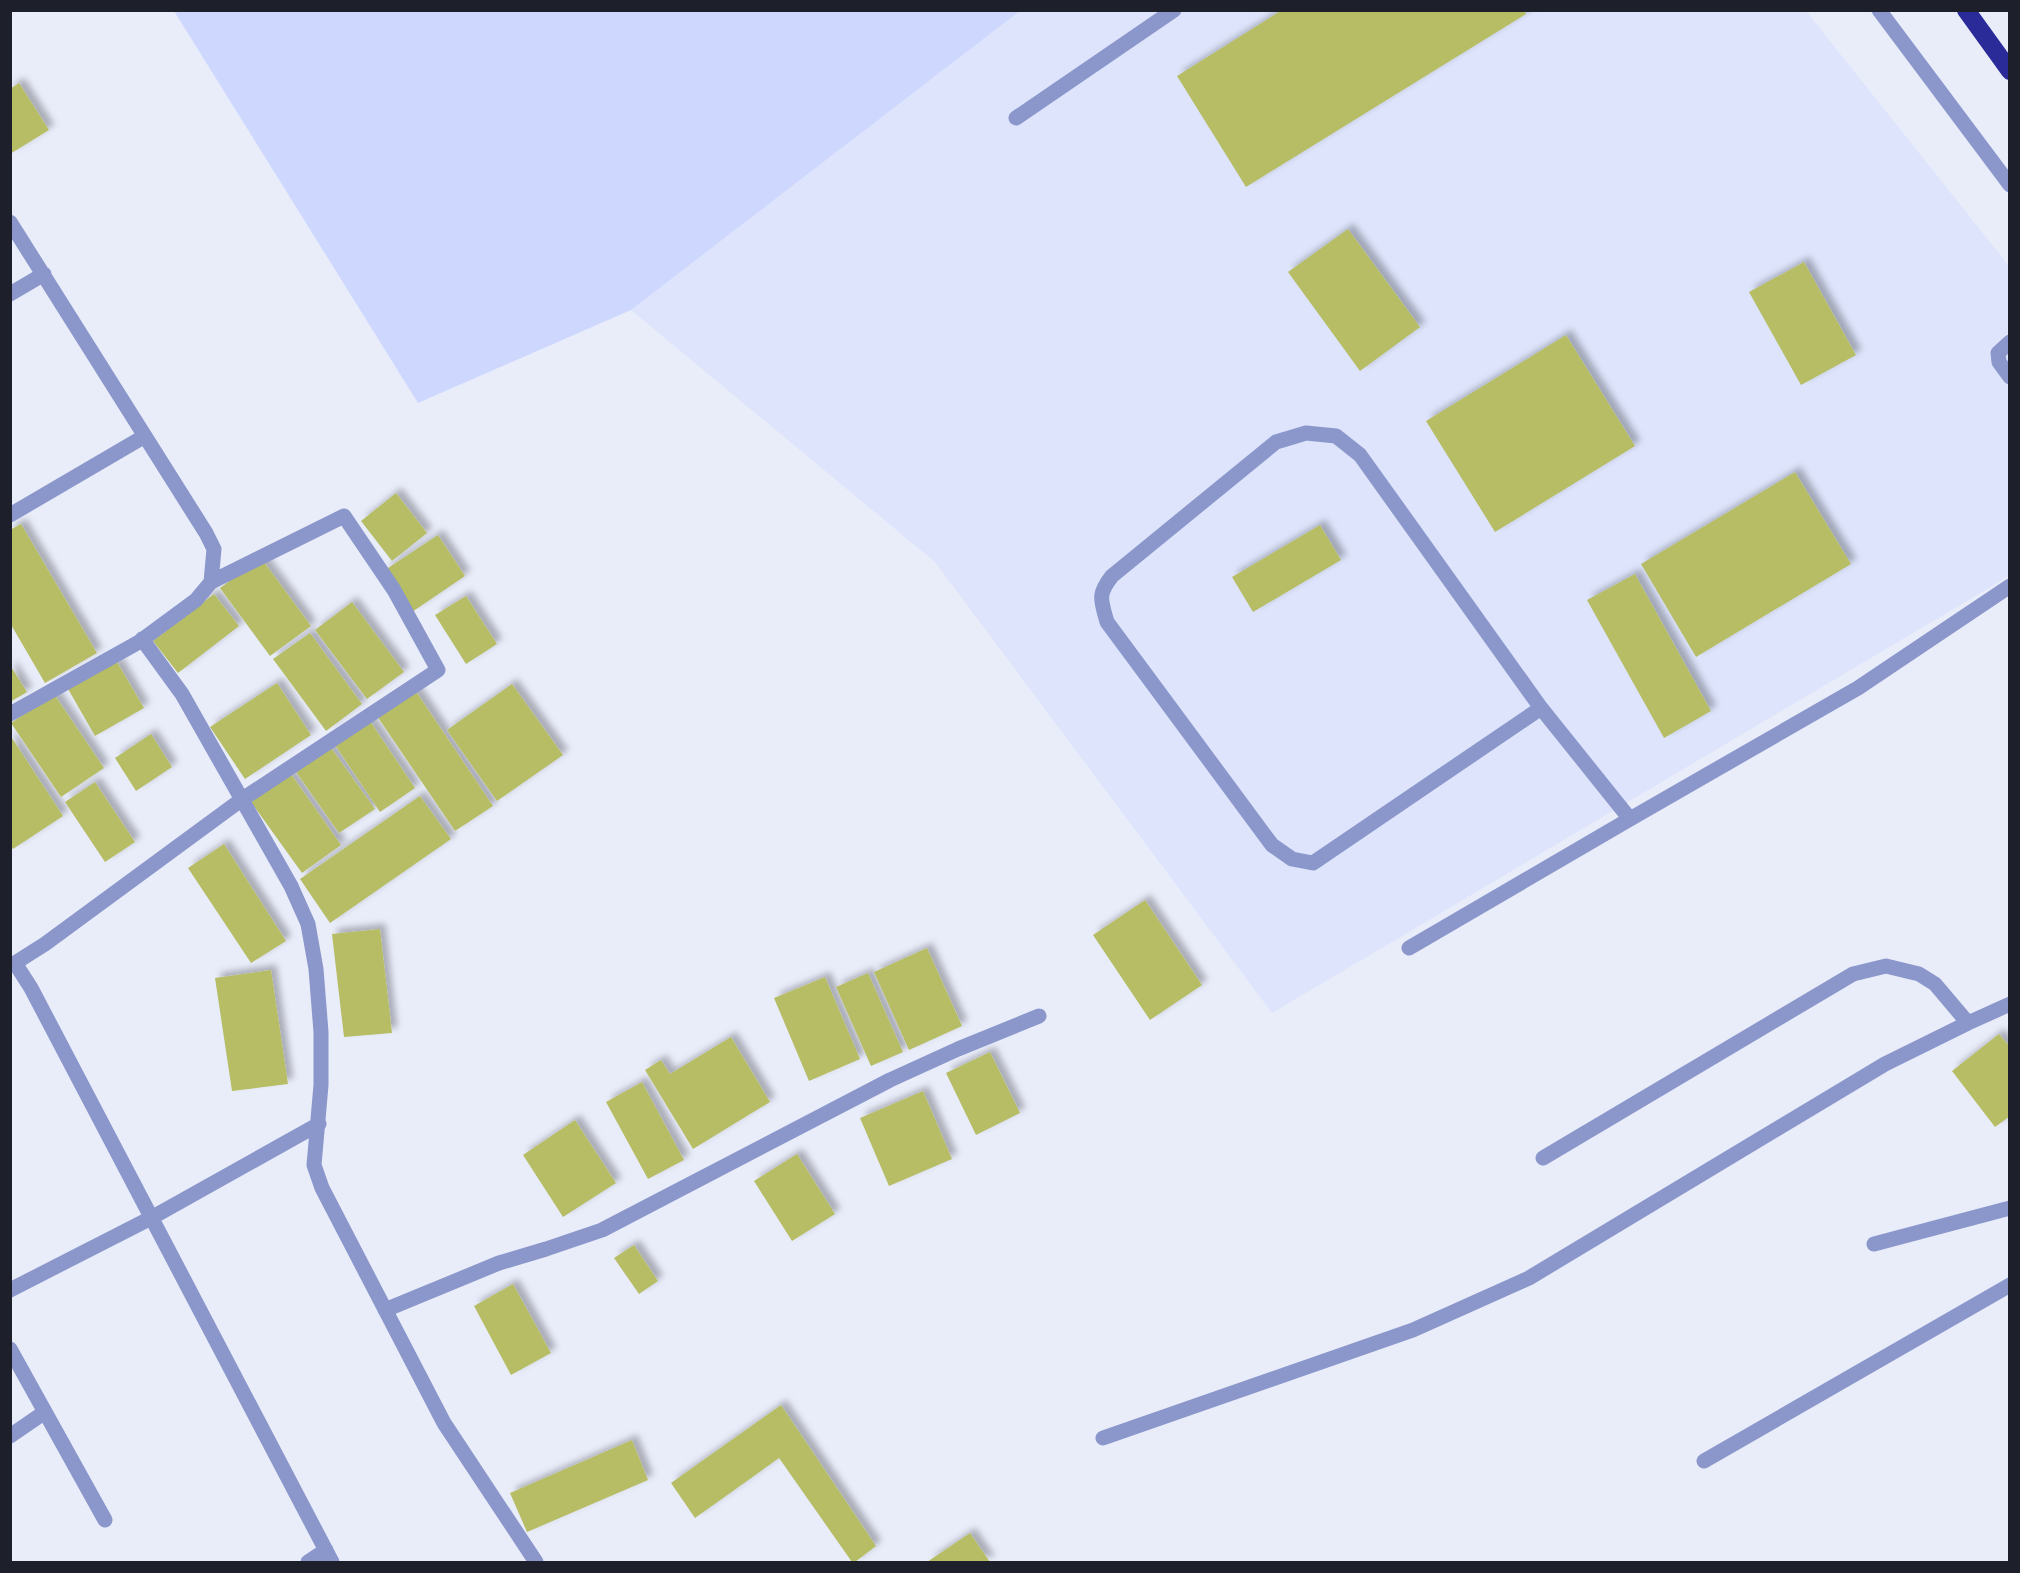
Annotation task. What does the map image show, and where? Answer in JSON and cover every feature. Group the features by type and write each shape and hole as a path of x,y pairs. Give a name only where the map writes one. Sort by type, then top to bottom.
{"highway":[{"path":"1970,17 2010,71"}],"street":[{"path":"1016,118 1173,10"},
{"path":"1879,10 2010,185"},
{"path":"10,222 206,533 214,549 211,582"},
{"path":"10,294 44,274"},
{"path":"2010,342 1998,353 1999,362 2010,377"},
{"path":"1541,708 1313,863 1292,859 1272,845 1107,622 1101,604 1102,589 1112,576 1276,442 1306,433 1336,436 1360,455 1541,708 1630,819"},
{"path":"10,515 145,436"},
{"path":"10,714 142,639 196,600 211,582 344,516 394,590 438,670 241,800 45,944 13,964 31,988 329,1556 308,1563"},
{"path":"1409,948 1858,688 2010,586"},
{"path":"142,639 182,694 291,885 308,924 316,969 321,1032 319,1124 314,1165 322,1188 444,1423 536,1563"},
{"path":"1543,1158 1853,974 1886,966 1919,974 1935,984 1968,1023"},
{"path":"1103,1438 1413,1330 1529,1278 1885,1064 2010,1004"},
{"path":"386,1310 499,1263 546,1250 602,1230 890,1080 958,1048 1039,1016"},
{"path":"10,1290 152,1218 319,1124"},
{"path":"1874,1244 2010,1208"},
{"path":"1704,1461 2010,1285"},
{"path":"10,1349 105,1520"},
{"path":"10,1436 45,1412"}],"shaded area":[{"path":"174,11 1020,11 631,310 418,403"},
{"path":"1020,11 1806,11 2009,266 2009,576 1272,1013 935,562 631,310"}],"building":[{"path":"1282,10 1524,10 1526,14 1246,187 1177,76"},
{"path":"19,83 49,130 10,154 10,89"},
{"path":"1348,229 1420,327 1360,371 1288,272"},
{"path":"1804,262 1856,355 1801,385 1749,292"},
{"path":"1566,335 1635,446 1495,532 1426,421"},
{"path":"1795,472 1851,564 1696,657 1641,564"},
{"path":"396,493 427,533 392,561 361,521"},
{"path":"21,524 97,653 45,683 10,623 10,530"},
{"path":"1320,525 1341,560 1253,612 1232,577"},
{"path":"438,535 465,576 412,612 385,570"},
{"path":"261,558 311,626 270,656 220,588"},
{"path":"1635,574 1711,711 1664,738 1587,600"},
{"path":"214,594 239,626 178,673 153,641"},
{"path":"466,596 497,644 466,664 435,615"},
{"path":"352,602 404,672 367,699 315,630"},
{"path":"310,633 362,704 326,731 273,659"},
{"path":"117,662 144,708 95,736 68,689"},
{"path":"10,665 27,692 10,702"},
{"path":"277,683 311,735 245,779 210,727"},
{"path":"512,684 563,755 497,801 447,730"},
{"path":"415,690 493,806 455,831 377,716"},
{"path":"54,694 104,768 61,797 11,723"},
{"path":"370,721 415,788 380,812 335,745"},
{"path":"151,734 172,767 136,791 115,758"},
{"path":"10,735 63,816 13,849 10,845"},
{"path":"329,745 375,809 339,833 294,769"},
{"path":"291,774 341,845 302,873 251,802"},
{"path":"95,782 135,842 105,862 65,802"},
{"path":"420,796 451,839 330,923 300,879"},
{"path":"224,844 286,941 251,963 188,868"},
{"path":"1145,900 1202,985 1150,1020 1093,935"},
{"path":"380,929 392,1033 344,1037 332,934"},
{"path":"927,948 962,1026 909,1050 874,972"},
{"path":"271,970 288,1084 232,1091 215,978"},
{"path":"868,973 903,1052 871,1066 836,987"},
{"path":"825,977 860,1059 809,1081 774,998"},
{"path":"1999,1034 2010,1047 2010,1116 1995,1127 1952,1071"},
{"path":"731,1037 770,1102 693,1149 645,1070 661,1060 670,1074"},
{"path":"990,1052 1020,1113 976,1135 946,1073"},
{"path":"642,1082 684,1160 648,1179 606,1102"},
{"path":"923,1091 952,1159 889,1186 860,1118"},
{"path":"575,1120 616,1183 563,1217 523,1155"},
{"path":"797,1154 835,1214 792,1241 754,1181"},
{"path":"634,1245 658,1281 639,1294 614,1258"},
{"path":"513,1284 551,1353 511,1375 474,1306"},
{"path":"781,1405 876,1546 855,1562 852,1562 779,1458 695,1518 671,1483"},
{"path":"632,1440 648,1480 527,1532 510,1493"},
{"path":"970,1533 990,1562 927,1562"}]}
